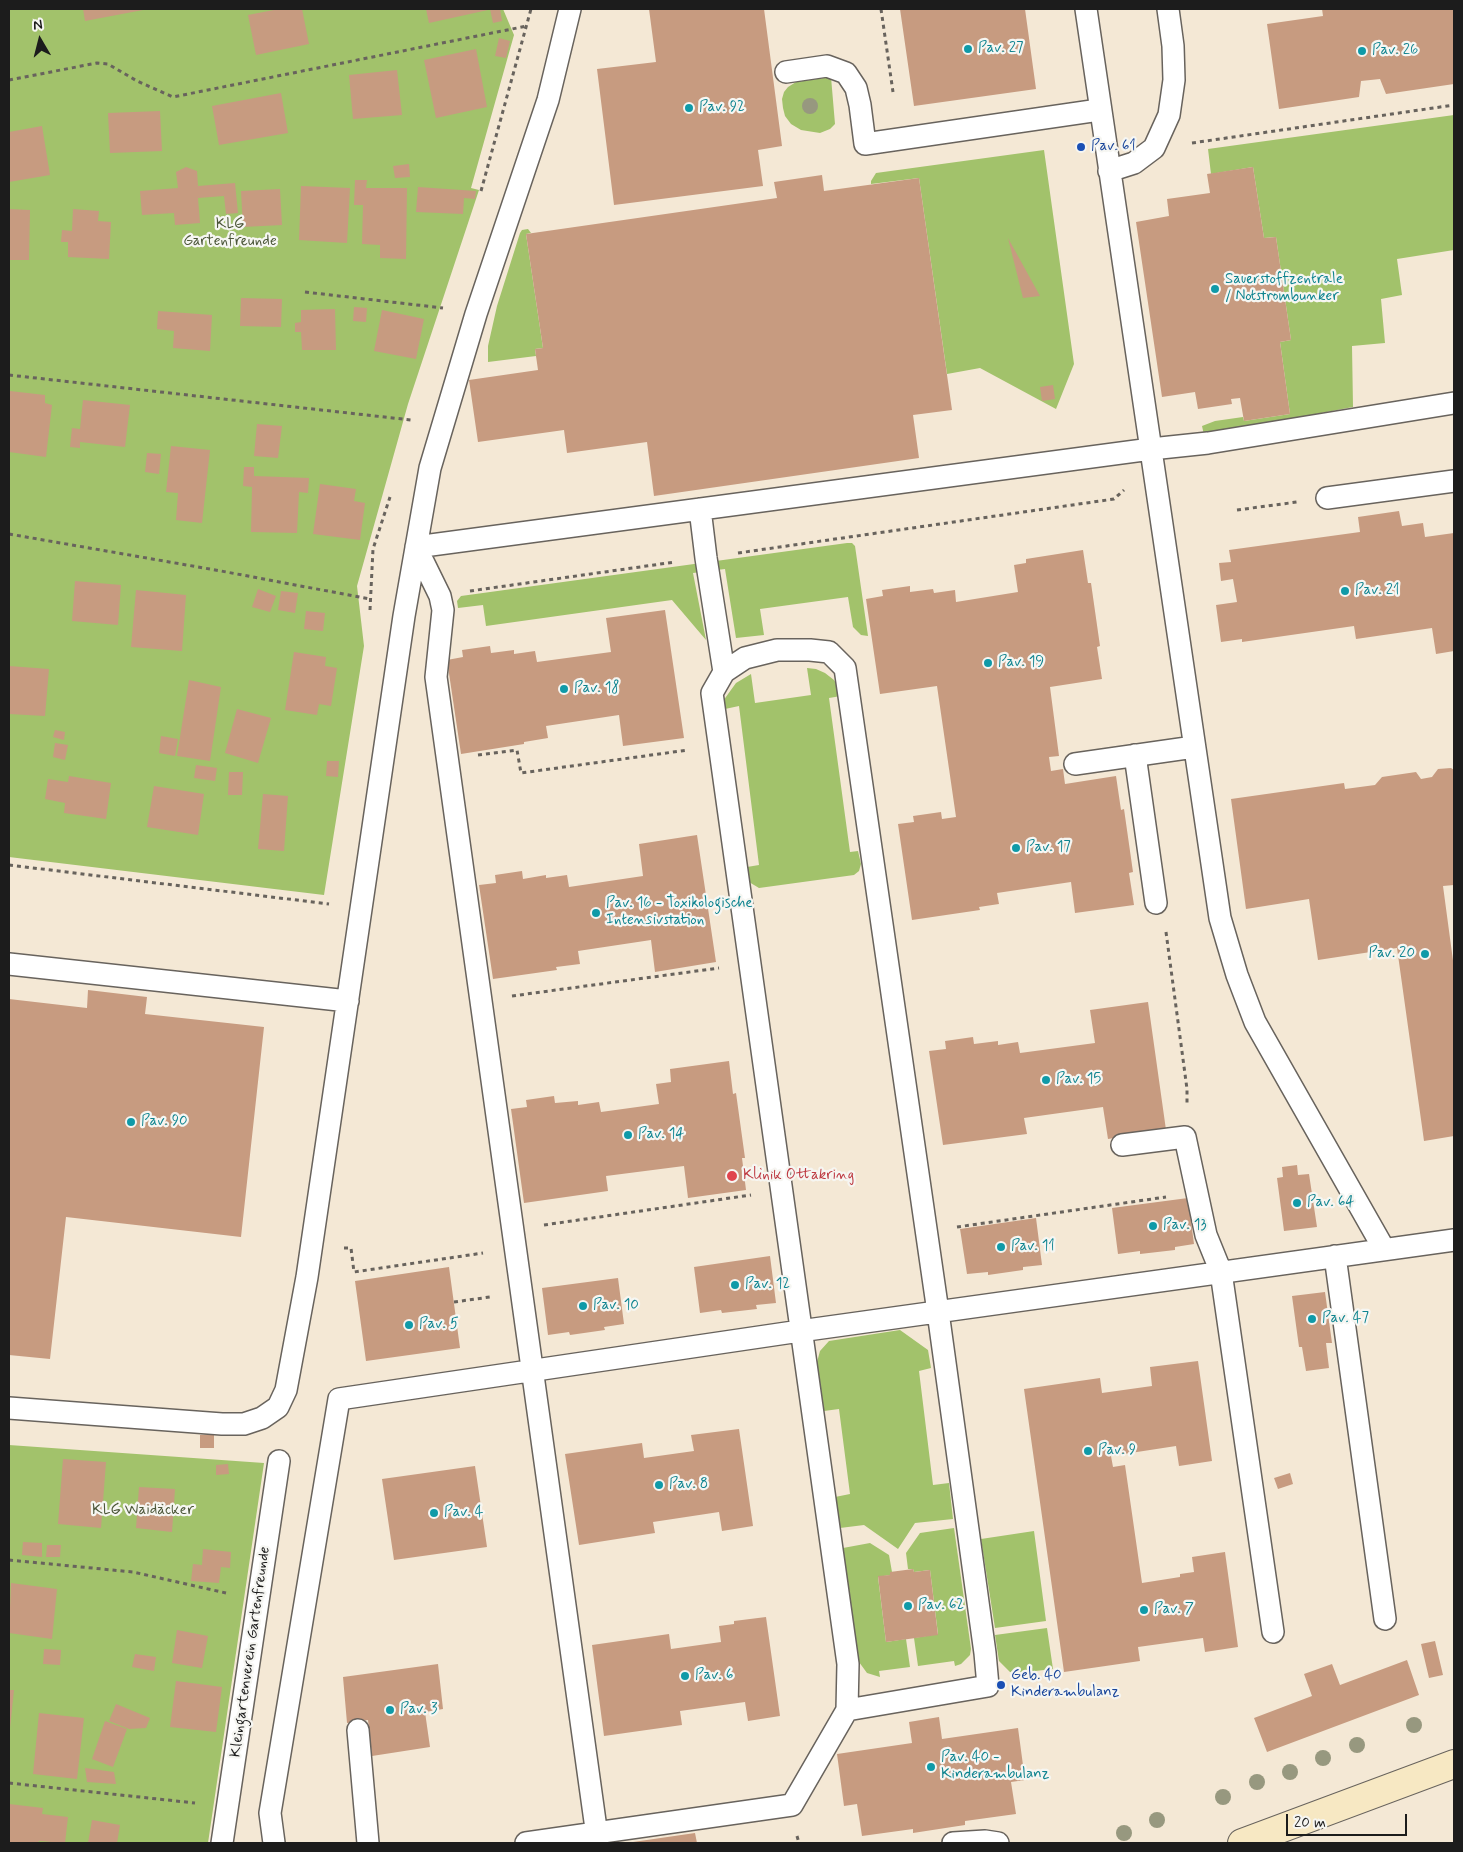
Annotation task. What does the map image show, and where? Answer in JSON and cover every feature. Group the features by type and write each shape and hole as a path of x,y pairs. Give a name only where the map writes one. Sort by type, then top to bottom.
{"main road":[{"path":"1242,1843 1454,1764"}],"lane":[{"path":"9,1408 244,1424 262,1418 278,1407 286,1390 307,1277 416,547 430,468 476,314 548,100 570,9"},
{"path":"1086,9 1220,918 1236,975 1255,1022 1384,1249"},
{"path":"1109,172 1134,162 1154,148 1169,114 1174,80 1173,46 1168,9"},
{"path":"786,72 827,66 846,73 856,88 865,144 1100,110"},
{"path":"416,547 700,509 1152,456 1208,443 1454,403"},
{"path":"1327,498 1454,481"},
{"path":"700,509 724,672"},
{"path":"416,547 440,596 443,610 436,677 597,1838"},
{"path":"526,1843 597,1838 792,1806 847,1710 848,1664 712,693 724,672 745,658 777,650 830,652 845,668 938,1312 988,1686 847,1710"},
{"path":"1075,764 1194,747"},
{"path":"1135,755 1156,903"},
{"path":"9,964 348,1001"},
{"path":"1122,1145 1185,1137 1206,1235 1221,1272 1273,1632"},
{"path":"274,1843 270,1813 339,1399 800,1331 1454,1240"},
{"path":"1335,1256 1385,1619"},
{"name":"Kleingartenverein Gartenfreunde","path":"222,1843 279,1460"},
{"path":"358,1730 368,1843"},
{"path":"953,1843 985,1841 998,1843"}],"path":[{"path":"9,80 97,62 108,64 138,81 174,97 527,26 531,9"},
{"path":"881,9 899,138"},
{"path":"1154,148 1454,105"},
{"path":"305,292 449,308"},
{"path":"9,375 414,421"},
{"path":"440,596 1114,499 1152,456"},
{"path":"1237,510 1327,498"},
{"path":"9,534 221,570 370,599"},
{"path":"448,759 517,750 521,774 719,746"},
{"path":"9,865 330,905"},
{"path":"1156,903 1164,922 1187,1089 1185,1137"},
{"path":"482,1000 749,964"},
{"path":"354,1272 515,1238 781,1191"},
{"path":"926,1231 1197,1193"},
{"path":"9,1560 133,1572 258,1600"},
{"path":"9,1783 228,1807"}],"green space":[{"name":"KLG Gartenfreunde","path":"9,9 503,9 514,35 471,188 479,190 408,404 357,586 364,646 324,895 9,857"},
{"path":"831,77 835,124 830,129 820,133 801,130 791,124 785,116 782,99 788,87 796,82"},
{"path":"1454,115 1454,250 1397,259 1402,295 1381,299 1385,343 1352,346 1353,407 1204,435 1202,426 1215,421 1243,417 1244,421 1290,414 1280,342 1291,340 1276,237 1264,238 1253,167 1211,174 1208,149"},
{"path":"1044,150 1074,364 1056,409 980,368 947,374 919,178 871,184 876,173"},
{"path":"528,229 531,233 526,234 543,348 535,349 536,356 488,362 488,346 497,306 520,233 522,230"},
{"path":"852,543 855,546 868,636 861,635 853,627 848,597 760,609 764,635 736,638 725,569 693,573 706,640 672,600 486,626 483,605 458,608 457,601 461,596"},
{"path":"807,668 825,673 834,680 841,696 829,698 850,852 858,851 861,864 859,871 854,875 759,888 749,882 747,867 759,865 739,706 725,709 723,701 736,683 751,674 755,703 811,695"},
{"path":"900,1330 928,1350 931,1368 919,1371 933,1485 949,1483 953,1519 915,1523 898,1549 864,1525 840,1528 835,1497 850,1494 839,1409 824,1411 817,1362 820,1351 829,1341"},
{"name":"KLG Waidäcker","path":"9,1445 264,1463 208,1843 9,1843"},
{"path":"954,1528 971,1649 970,1655 961,1664 955,1666 954,1661 918,1666 914,1638 938,1634 930,1570 914,1572 913,1569 908,1569 906,1553 920,1533"},
{"path":"1034,1531 1046,1621 995,1628 981,1539"},
{"path":"870,1543 889,1555 892,1572 890,1572 890,1575 878,1577 886,1642 906,1639 910,1667 879,1671 880,1677 867,1673 859,1662 843,1548"},
{"path":"1047,1628 1053,1669 1010,1672 999,1661 995,1635"}],"building":[{"path":"83,9 143,9 143,10 85,21"},
{"path":"279,9 302,9 309,44 256,55 248,15"},
{"path":"426,9 488,9 488,10 429,23"},
{"path":"490,9 500,9 502,21 493,23"},
{"name":"Pav. 92","path":"649,9 764,9 782,146 758,150 763,186 614,205 597,69 656,62"},
{"name":"Pav. 27","path":"900,9 1025,9 1036,89 914,106"},
{"name":"Pav. 26","path":"1322,9 1454,9 1454,84 1386,94 1380,79 1361,81 1359,97 1279,109 1267,24 1323,16"},
{"path":"499,38 510,41 506,58 495,56"},
{"path":"476,49 487,107 436,118 424,60"},
{"path":"397,70 402,115 353,119 349,75"},
{"path":"281,93 288,133 219,145 212,106"},
{"path":"160,111 162,151 110,153 108,113"},
{"path":"42,126 50,175 9,182 9,132"},
{"path":"409,164 410,177 395,178 393,166"},
{"path":"186,167 197,171 198,186 235,183 238,213 226,214 224,196 198,198 200,223 175,225 174,213 142,215 140,191 178,188 176,172"},
{"name":"Sauerstoffzentrale / Notstrombunker","path":"1253,167 1264,238 1276,237 1291,340 1280,342 1290,414 1244,421 1240,398 1231,399 1232,404 1198,409 1195,392 1162,397 1136,222 1169,216 1167,199 1210,193 1207,174"},
{"path":"822,175 824,191 919,178 952,410 913,415 919,458 654,496 647,442 567,453 564,430 478,442 469,380 538,370 535,349 543,348 526,234 777,198 774,182"},
{"path":"355,180 367,180 366,188 407,188 406,259 380,258 380,245 362,244 363,205 354,205"},
{"path":"301,186 350,188 347,243 299,240"},
{"path":"418,187 476,191 475,199 464,198 463,214 416,212"},
{"path":"280,189 282,225 243,227 241,191"},
{"path":"9,209 30,210 29,260 9,260"},
{"path":"73,209 99,211 98,221 111,222 109,259 68,257 68,242 61,242 62,230 72,231"},
{"path":"1008,238 1040,296 1023,298"},
{"path":"241,298 282,299 281,327 240,326"},
{"path":"354,307 367,308 366,322 353,321"},
{"path":"335,309 336,350 302,350 301,332 295,332 295,323 301,322 301,310"},
{"path":"382,310 424,319 416,359 374,351"},
{"path":"158,311 212,315 210,351 173,348 174,331 157,329"},
{"path":"1053,385 1055,399 1042,401 1040,387"},
{"path":"10,391 45,395 45,403 52,405 46,457 9,452"},
{"path":"83,400 130,405 125,447 80,442 80,448 70,447 72,428 80,429"},
{"path":"257,424 282,426 278,458 254,456"},
{"path":"171,446 210,450 202,523 176,520 178,493 166,492"},
{"path":"147,453 161,454 159,474 145,472"},
{"path":"244,467 254,467 254,476 309,478 308,493 299,492 297,533 251,532 252,487 243,486"},
{"path":"320,484 356,489 354,501 365,503 360,540 313,534"},
{"name":"Pav. 21","path":"1399,511 1402,526 1423,523 1425,537 1454,533 1454,651 1436,654 1432,628 1356,639 1354,626 1242,642 1242,639 1221,642 1216,605 1237,602 1233,579 1221,581 1219,563 1231,562 1229,550 1360,532 1358,517"},
{"path":"1083,550 1088,583 1091,583 1100,646 1097,647 1102,679 1050,687 1059,756 1049,757 1051,771 1063,769 1065,784 1116,776 1121,810 1124,809 1133,872 1129,873 1134,905 1075,913 1071,882 997,893 999,904 979,907 980,910 912,920 898,824 914,822 913,816 941,812 942,819 956,817 937,686 880,694 866,599 883,596 882,590 910,586 910,592 933,589 934,593 955,590 956,602 1018,592 1014,565 1026,563 1026,559"},
{"path":"75,581 121,585 118,625 72,621"},
{"path":"258,589 276,596 270,612 252,607"},
{"path":"136,590 186,595 182,651 131,647"},
{"path":"281,591 298,593 295,613 278,610"},
{"name":"Pav. 18","path":"665,610 684,738 623,746 619,715 546,726 548,738 524,742 524,744 461,754 447,660 463,657 462,650 490,646 491,653 514,650 514,654 535,651 537,662 611,652 606,618"},
{"path":"306,611 325,613 323,631 304,629"},
{"path":"294,652 326,657 325,666 337,668 331,706 319,704 317,715 285,710"},
{"path":"9,666 49,669 45,716 9,714"},
{"path":"189,680 221,687 210,761 177,756"},
{"path":"237,709 271,718 258,763 225,753"},
{"path":"55,730 65,732 64,740 53,737"},
{"path":"161,736 178,739 175,756 159,753"},
{"path":"55,743 68,745 65,760 53,757"},
{"path":"327,761 339,761 338,777 326,776"},
{"path":"196,765 217,768 215,781 194,778"},
{"name":"Pav. 20","path":"1451,768 1454,770 1454,885 1443,886 1454,968 1454,1136 1424,1141 1397,948 1318,960 1309,899 1246,909 1231,799 1344,783 1345,789 1375,785 1382,777 1416,772 1421,779 1432,777 1438,769"},
{"path":"229,772 243,772 242,795 228,795"},
{"path":"69,776 111,783 106,819 64,813 65,803 45,799 48,779 68,782"},
{"path":"154,786 204,794 198,835 147,827"},
{"path":"263,794 288,796 284,851 258,849"},
{"name":"Pav. 16 - Toxikologische Intensivstation","path":"697,835 716,962 655,972 651,940 578,951 580,964 556,967 557,970 493,979 479,885 496,883 495,875 522,871 523,879 546,875 546,878 567,875 569,887 643,876 639,844"},
{"name":"Pav. 90","path":"88,990 147,997 145,1014 264,1027 241,1237 66,1217 50,1359 9,1355 9,999 87,1008"},
{"name":"Pav. 15","path":"1148,1002 1166,1130 1108,1139 1103,1107 1024,1118 1027,1134 943,1145 929,1051 946,1049 945,1041 973,1037 974,1044 998,1041 998,1045 1018,1042 1020,1053 1095,1043 1090,1010"},
{"name":"Pav. 14","path":"729,1061 733,1094 736,1093 745,1158 742,1158 746,1190 688,1198 684,1166 606,1176 608,1191 524,1203 511,1109 527,1107 526,1100 554,1096 555,1103 578,1101 578,1105 599,1102 601,1112 659,1104 656,1084 671,1082 670,1069"},
{"name":"Pav. 64","path":"1297,1165 1298,1175 1309,1174 1317,1227 1284,1231 1277,1178 1283,1177 1282,1167"},
{"name":"Pav. 13","path":"1188,1198 1194,1244 1175,1247 1175,1250 1140,1254 1140,1251 1118,1254 1112,1208"},
{"name":"Pav. 11","path":"1036,1218 1042,1265 988,1275 988,1272 967,1274 960,1229"},
{"name":"Pav. 12","path":"770,1256 776,1303 756,1305 757,1309 722,1313 721,1310 700,1313 694,1267"},
{"name":"Pav. 5","path":"449,1267 460,1348 366,1361 355,1281"},
{"name":"Pav. 10","path":"618,1278 624,1324 604,1327 605,1330 570,1335 569,1332 548,1335 542,1288"},
{"name":"Pav. 47","path":"1325,1292 1332,1343 1326,1343 1329,1368 1306,1371 1302,1347 1299,1347 1292,1296"},
{"path":"1198,1361 1212,1461 1179,1466 1176,1446 1111,1456 1113,1467 1125,1465 1142,1583 1180,1577 1180,1574 1194,1572 1192,1557 1225,1552 1238,1647 1205,1652 1203,1638 1138,1647 1140,1661 1064,1672 1024,1389 1100,1378 1102,1393 1152,1386 1150,1367"},
{"name":"Pav. 8","path":"739,1429 753,1526 722,1531 719,1512 653,1522 655,1533 579,1545 565,1454 642,1443 644,1458 694,1451 691,1435"},
{"path":"214,1434 214,1448 200,1448 200,1435"},
{"path":"63,1459 106,1462 101,1528 58,1524"},
{"path":"228,1464 229,1474 216,1475 216,1465"},
{"name":"Pav. 4","path":"475,1466 487,1547 394,1560 382,1479"},
{"path":"1290,1473 1293,1484 1278,1489 1274,1478"},
{"path":"139,1487 175,1489 172,1532 136,1528"},
{"path":"23,1542 42,1543 42,1557 22,1555"},
{"path":"47,1545 61,1545 60,1557 46,1557"},
{"path":"203,1549 231,1552 230,1568 221,1567 219,1583 191,1581 193,1564 202,1565"},
{"name":"Pav. 62","path":"913,1569 914,1572 930,1570 938,1635 886,1642 878,1576 890,1575 890,1572"},
{"path":"11,1583 57,1589 52,1639 9,1633"},
{"name":"Pav. 6","path":"766,1617 780,1716 748,1721 745,1702 680,1711 682,1725 604,1736 592,1645 669,1634 671,1649 721,1642 719,1626 734,1624 734,1621"},
{"path":"177,1630 208,1636 202,1668 172,1663"},
{"path":"1435,1641 1443,1675 1429,1678 1421,1644"},
{"path":"44,1649 61,1650 60,1665 43,1664"},
{"path":"135,1654 156,1657 154,1671 132,1667"},
{"path":"1407,1660 1419,1695 1267,1752 1254,1718 1312,1696 1304,1674 1332,1664 1340,1685"},
{"name":"Pav. 3","path":"438,1664 443,1709 425,1712 430,1747 372,1756 368,1720 347,1723 343,1677"},
{"path":"176,1681 222,1687 216,1732 170,1727"},
{"path":"9,1690 14,1690 10,1728 9,1728"},
{"path":"116,1704 150,1718 146,1728 129,1729 109,1721"},
{"path":"39,1713 84,1718 77,1779 33,1774"},
{"name":"Pav. 40 - Kinderambulanz","path":"939,1717 942,1739 1018,1728 1025,1780 1011,1782 1016,1814 965,1821 965,1825 913,1833 913,1829 862,1836 857,1804 844,1806 837,1754 912,1743 909,1722"},
{"path":"105,1721 127,1729 113,1767 92,1759"},
{"path":"85,1768 114,1772 116,1784 87,1782"},
{"path":"9,1804 43,1808 42,1814 68,1817 65,1843 39,1841 38,1843 9,1843"},
{"path":"92,1820 120,1825 117,1843 88,1843"},
{"path":"695,1833 697,1843 633,1843 633,1842"}],"place":[{"name":"Pav. 27","path":"968,49"},
{"name":"Pav. 26","path":"1362,51"},
{"name":"Pav. 92","path":"689,108"},
{"name":"Pav. 61","path":"1081,147"},
{"name":"Sauerstoffzentrale / Notstrombunker","path":"1215,289"},
{"name":"Pav. 21","path":"1345,591"},
{"name":"Pav. 19","path":"988,663"},
{"name":"Pav. 18","path":"564,689"},
{"name":"Pav. 17","path":"1016,848"},
{"name":"Pav. 16 - Toxikologische Intensivstation","path":"596,913"},
{"name":"Pav. 20","path":"1425,954"},
{"name":"Pav. 15","path":"1046,1080"},
{"name":"Pav. 90","path":"131,1122"},
{"name":"Pav. 14","path":"628,1135"},
{"name":"Klinik Ottakring","path":"732,1176"},
{"name":"Pav. 64","path":"1297,1203"},
{"name":"Pav. 13","path":"1153,1226"},
{"name":"Pav. 11","path":"1001,1247"},
{"name":"Pav. 12","path":"735,1285"},
{"name":"Pav. 10","path":"583,1306"},
{"name":"Pav. 47","path":"1312,1319"},
{"name":"Pav. 5","path":"409,1325"},
{"name":"Pav. 9","path":"1088,1451"},
{"name":"Pav. 8","path":"659,1485"},
{"name":"Pav. 4","path":"434,1513"},
{"name":"Pav. 62","path":"908,1606"},
{"name":"Pav. 7","path":"1144,1610"},
{"name":"Pav. 6","path":"685,1676"},
{"name":"Geb. 40 Kinderambulanz","path":"1001,1685"},
{"name":"Pav. 3","path":"390,1710"},
{"name":"Pav. 40 - Kinderambulanz","path":"931,1767"}]}
